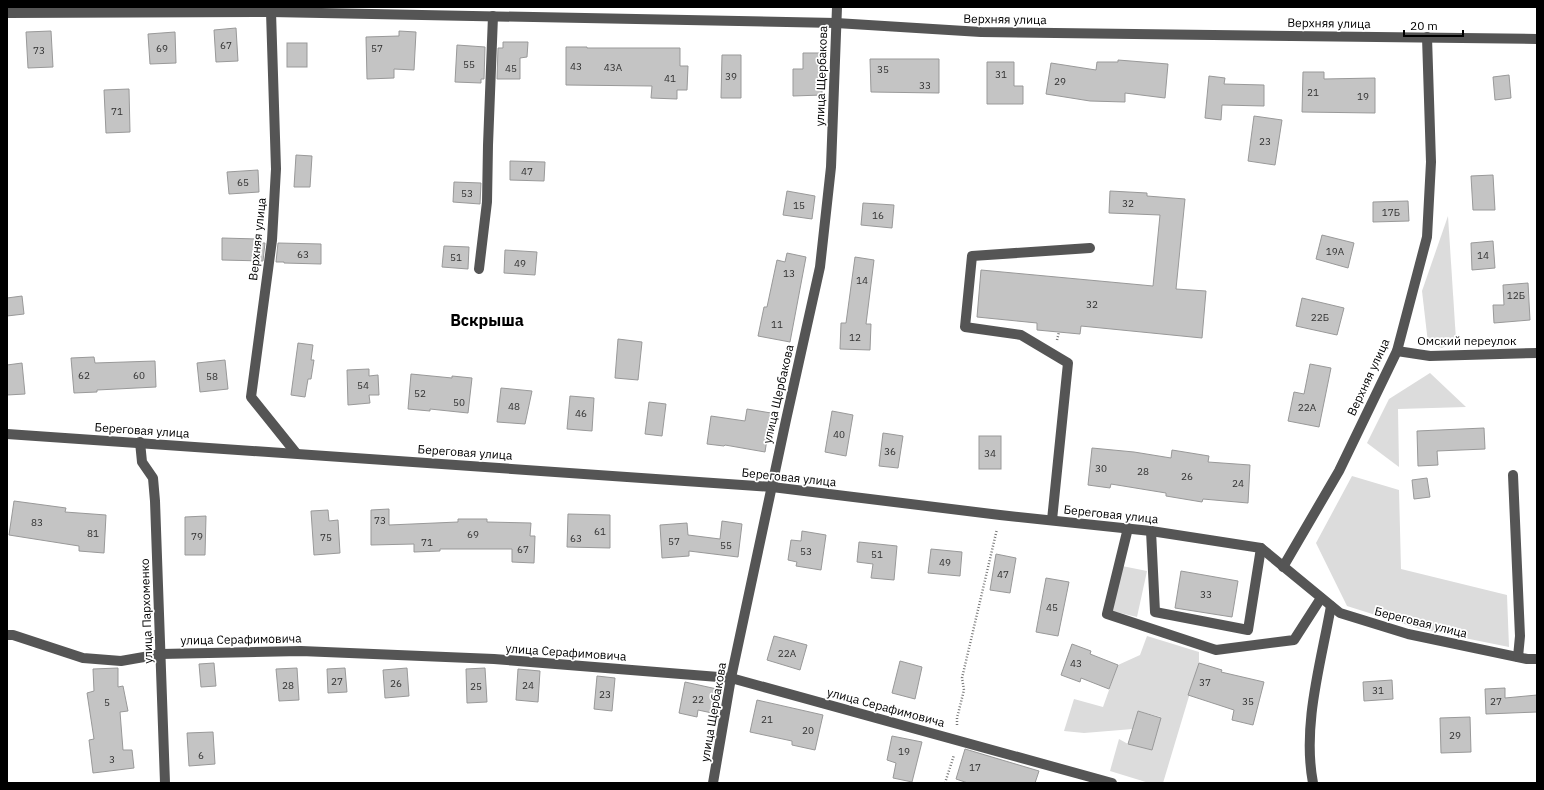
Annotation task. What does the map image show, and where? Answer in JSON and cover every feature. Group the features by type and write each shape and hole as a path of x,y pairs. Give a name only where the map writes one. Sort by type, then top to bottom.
{"street":[{"name":"улица Щербакова","path":"713,783 732,678 820,267 831,167 837,7"},
{"name":"Верхняя улица","path":"271,12 276,169 272,240 251,397 296,453"},
{"name":"Верхняя улица","path":"7,13 271,12 836,23 981,32 1537,39"},
{"path":"479,269 487,202 493,16"},
{"name":"Верхняя улица","path":"1283,567 1338,471 1397,352 1427,237 1431,162 1428,37"},
{"path":"1052,520 1068,363 1021,336 965,327 972,256 1090,248"},
{"name":"Омский переулок","path":"1397,352 1430,356 1537,353"},
{"name":"Береговая улица","path":"7,434 140,442 772,487 1000,515 1151,531 1260,548 1340,613 1408,634 1518,657 1537,659"},
{"name":"улица Пархоменко","path":"140,442 142,462 152,478 161,654 165,783"},
{"path":"1513,475 1520,636 1518,657"},
{"path":"1128,528 1107,614 1216,650 1294,640 1321,598"},
{"path":"1151,531 1155,612 1248,630 1260,548"},
{"path":"1313,783 1311,770 1310,721 1331,606"},
{"name":"улица Серафимовича","path":"7,636 13,635 83,658 121,661 161,654 309,651 494,659 732,678 1112,783"}],"path":[{"path":"945,783 959,740 956,718 964,690 962,678 1000,515"}],"shaded area":[{"path":"1448,216 1456,340 1442,348 1428,343 1422,291"},
{"path":"1430,373 1466,407 1398,409 1399,467 1367,443 1389,399"},
{"path":"1352,476 1399,490 1401,569 1507,595 1509,647 1420,629 1347,606 1316,543"},
{"path":"1122,566 1147,571 1137,617 1112,611"},
{"path":"1147,636 1199,652 1199,663 1163,783 1149,783 1110,771 1119,739 1128,744 1152,750 1161,717 1138,711 1133,729 1084,733 1064,731 1074,699 1103,707 1118,665 1140,655"}],"building":[{"path":"236,28 238,61 216,62 214,30"},
{"path":"51,31 53,67 28,68 26,32"},
{"path":"399,31 416,32 414,70 394,69 394,78 367,79 366,37 399,36"},
{"path":"175,32 176,63 150,64 148,34"},
{"path":"503,42 528,42 527,57 520,58 520,79 497,79 498,48 503,48"},
{"path":"287,43 307,43 307,67 287,67"},
{"path":"457,45 485,47 484,79 481,79 481,83 455,82"},
{"path":"566,47 680,48 680,66 688,66 687,90 677,90 677,99 651,98 652,86 566,85"},
{"path":"803,53 822,53 822,95 793,96 793,69 803,69"},
{"path":"722,55 741,55 741,98 721,98"},
{"path":"870,59 939,59 939,93 871,92"},
{"path":"1118,60 1168,64 1165,98 1125,93 1125,102 1090,101 1046,94 1051,63 1096,70 1097,62 1118,62"},
{"path":"987,62 1014,62 1014,86 1023,86 1023,104 987,104"},
{"path":"1303,72 1324,72 1324,79 1375,78 1375,113 1302,112"},
{"path":"1509,75 1511,98 1495,100 1493,77"},
{"path":"1209,76 1225,78 1224,84 1264,85 1264,106 1222,105 1221,120 1205,118"},
{"path":"129,89 130,132 106,133 104,90"},
{"path":"1254,116 1282,120 1275,165 1248,161"},
{"path":"296,155 312,156 310,187 294,187"},
{"path":"510,161 545,162 544,181 510,180"},
{"path":"258,170 259,192 229,194 227,172"},
{"path":"1493,175 1495,210 1473,210 1471,176"},
{"path":"454,182 481,183 480,204 453,202"},
{"path":"787,191 815,196 812,219 783,215"},
{"path":"1110,191 1147,193 1147,196 1185,199 1176,289 1206,291 1202,338 1081,326 1080,334 1037,330 1037,323 977,317 981,270 1153,286 1160,215 1109,213"},
{"path":"1408,201 1409,221 1373,222 1373,202"},
{"path":"863,203 894,205 892,228 861,225"},
{"path":"1322,235 1354,243 1348,268 1316,259"},
{"path":"222,238 258,239 258,243 265,243 263,261 222,260"},
{"path":"1493,241 1495,268 1472,270 1471,243"},
{"path":"278,243 321,244 321,264 276,262"},
{"path":"444,246 469,247 468,269 442,267"},
{"path":"505,250 537,252 535,275 504,273"},
{"path":"787,253 806,257 790,342 758,336 764,307 767,307 777,260 785,262"},
{"path":"855,257 874,260 866,324 871,324 870,350 840,349 841,323 846,323"},
{"path":"1528,283 1530,320 1494,323 1493,305 1504,305 1503,285"},
{"path":"22,296 24,314 7,316 7,298"},
{"path":"1302,298 1344,308 1337,335 1296,326"},
{"path":"618,339 642,342 638,380 615,378"},
{"path":"298,343 313,345 311,360 314,360 311,379 308,379 305,397 291,395"},
{"path":"94,357 95,363 155,361 156,387 97,390 97,392 74,393 71,358"},
{"path":"225,360 228,389 200,392 197,363"},
{"path":"22,363 25,394 7,395 7,365"},
{"path":"1310,364 1331,368 1319,427 1288,421 1294,392 1304,394"},
{"path":"369,369 369,376 378,375 379,395 369,395 370,403 348,405 347,370"},
{"path":"411,374 452,378 452,376 472,378 468,413 430,409 430,411 408,409"},
{"path":"501,388 532,391 525,424 497,422"},
{"path":"570,396 594,398 592,431 567,429"},
{"path":"649,402 666,404 662,436 645,434"},
{"path":"747,409 771,413 765,452 725,445 707,444 711,416 745,421"},
{"path":"832,411 853,415 846,456 825,452"},
{"path":"1484,428 1485,449 1437,451 1438,465 1418,466 1417,431"},
{"path":"883,433 903,436 898,468 879,466"},
{"path":"979,436 1001,436 1001,469 979,469"},
{"path":"1092,448 1134,452 1171,458 1172,450 1209,456 1208,462 1250,465 1248,503 1203,499 1202,502 1166,496 1166,493 1111,484 1110,488 1088,485"},
{"path":"1427,478 1430,497 1414,499 1412,480"},
{"path":"14,501 66,508 65,512 106,515 104,553 79,551 79,546 9,535"},
{"path":"389,509 389,525 458,522 458,519 487,519 487,522 531,523 530,536 535,536 534,563 512,562 512,549 440,549 440,551 414,552 414,544 371,545 371,510"},
{"path":"328,510 329,521 338,520 340,553 314,555 311,511"},
{"path":"568,514 610,515 610,548 567,547"},
{"path":"206,516 205,555 185,555 185,517"},
{"path":"722,521 742,524 738,557 689,551 689,556 662,558 660,525 687,523 688,535 720,539"},
{"path":"802,531 826,535 821,570 796,566 797,562 788,560 791,540 801,541"},
{"path":"859,542 897,546 894,580 871,578 873,564 857,562"},
{"path":"931,549 962,552 960,576 928,573"},
{"path":"996,554 1016,558 1010,593 990,590"},
{"path":"1181,571 1238,581 1232,617 1175,608"},
{"path":"1046,578 1069,582 1058,636 1036,632"},
{"path":"774,636 807,645 800,670 767,660"},
{"path":"1072,644 1091,651 1090,654 1118,665 1109,689 1081,678 1080,682 1061,675"},
{"path":"900,661 922,667 915,699 892,693"},
{"path":"214,663 216,686 201,687 199,664"},
{"path":"1199,663 1222,670 1221,672 1264,682 1253,725 1232,720 1234,710 1188,695"},
{"path":"118,668 118,687 123,686 128,711 120,712 123,750 132,750 134,768 93,773 89,740 94,739 87,693 94,691 93,669"},
{"path":"297,668 299,700 279,701 276,669"},
{"path":"345,668 347,692 328,693 327,669"},
{"path":"407,668 409,696 385,698 383,670"},
{"path":"485,668 487,702 467,703 466,669"},
{"path":"518,669 540,671 538,702 516,700"},
{"path":"597,676 615,678 612,711 594,709"},
{"path":"1392,680 1393,699 1364,701 1363,682"},
{"path":"685,682 717,689 712,713 698,710 697,717 679,713"},
{"path":"1505,688 1505,698 1537,695 1537,712 1486,714 1485,689"},
{"path":"757,700 823,715 815,750 792,745 792,741 750,732"},
{"path":"1138,711 1161,718 1152,750 1128,744"},
{"path":"1470,717 1471,752 1441,753 1440,718"},
{"path":"213,732 215,764 189,766 187,733"},
{"path":"892,736 922,742 912,782 893,778 896,763 887,760"},
{"path":"965,749 1039,771 1035,783 968,783 956,779"}],"district":[{"name":"Вскрыша","path":"487,320"}]}
